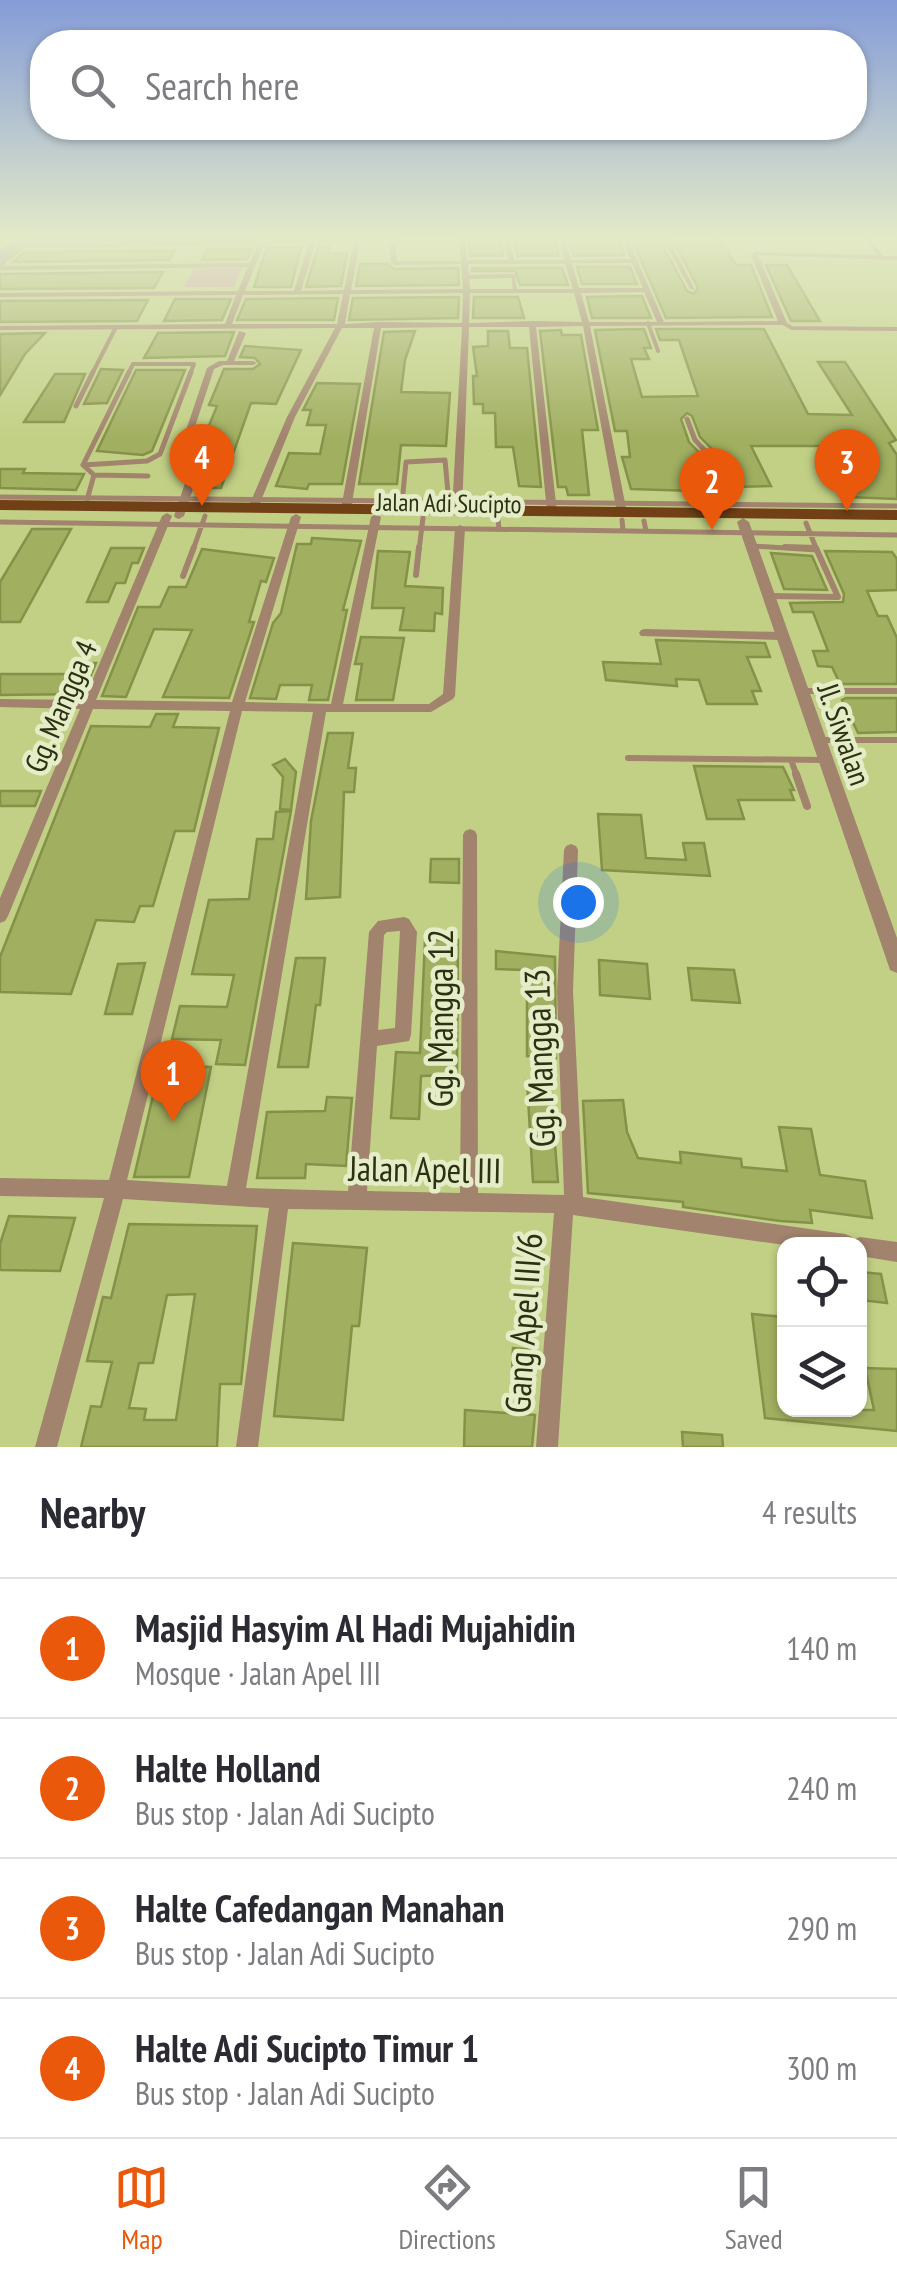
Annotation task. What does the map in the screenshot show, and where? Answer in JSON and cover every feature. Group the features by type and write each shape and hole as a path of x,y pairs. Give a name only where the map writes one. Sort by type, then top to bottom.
{"highway":[{"name":"Jalan Adi Sucipto","path":"0,504 23,501 209,512 294,522 552,508 622,517 645,526 747,533 897,524"},
{"name":"Jalan Adi Sucipto","path":"209,512 255,503 347,505 423,523 456,512 498,524 622,517 897,515"},
{"name":"Jalan Adi Sucipto","path":"0,518 64,519 101,508"}],"street":[{"path":"228,325 236,305"},
{"path":"255,503 291,417 341,324 345,305"},
{"path":"0,704 431,708 450,696 466,305"},
{"path":"582,305 622,517"},
{"path":"654,305 661,323"},
{"path":"0,328 783,323 775,305"},
{"path":"532,323 552,508"},
{"path":"347,505 378,324"},
{"path":"230,362 242,332"},
{"path":"176,513 192,474 184,460 184,448 210,368 230,362 253,362"},
{"name":"Gg. Mangga 4","path":"0,916 88,705 176,513"},
{"path":"235,1195 328,709 390,517"},
{"path":"46,1447 116,1189 237,708 294,522"},
{"name":"Jl. Siwalan","path":"747,533 896,959"},
{"path":"645,634 781,636"},
{"name":"Gg. Mangga 12","path":"470,835 470,1202"},
{"name":"Gg. Mangga 13","path":"569,1205 564,991 570,850"},
{"path":"357,1199 377,932 383,926 404,924 409,932 403,1035 370,1039"},
{"name":"Jalan Apel III","path":"0,1187 569,1205 796,1237"},
{"name":"Gang Apel III/6","path":"547,1447 569,1205"},
{"path":"248,1447 279,1207"},
{"path":"867,1247 897,1252"}],"lane":[{"path":"648,323 658,351"},
{"path":"783,323 792,328 897,329"},
{"path":"76,406 116,327"},
{"path":"194,362 158,457 83,464 133,364 194,362"},
{"path":"687,419 695,440 714,460 730,505"},
{"path":"390,517 406,462 448,461 456,512"},
{"path":"83,464 94,476 101,508"},
{"path":"94,476 148,476"},
{"name":"Jalan Adi Sucipto","path":"0,497 23,501"},
{"name":"Jalan Adi Sucipto","path":"622,517 730,505 897,506"},
{"name":"Jalan Adi Sucipto","path":"101,508 144,511"},
{"path":"183,576 209,512"},
{"path":"416,575 423,523"},
{"path":"768,596 838,598 809,528"},
{"name":"Jalan Adi Sucipto","path":"809,528 897,534"},
{"path":"747,533 816,548"},
{"path":"800,690 897,691"},
{"path":"818,740 897,740"},
{"path":"628,758 825,760"},
{"path":"791,760 806,806"}],"building":[{"path":"0,305 146,305 137,321 0,322"},
{"path":"172,305 229,305 222,320 164,321"},
{"path":"244,305 337,305 334,320 237,320"},
{"path":"352,305 459,305 458,318 349,320"},
{"path":"474,305 520,305 524,318 473,318"},
{"path":"589,305 645,305 651,318 592,318"},
{"path":"660,305 767,305 772,317 666,318"},
{"path":"784,305 810,305 820,321 791,321"},
{"path":"644,329 651,348 644,348 649,359 631,359 642,397 698,396 679,340 660,340 656,329 764,329 808,414 852,415 818,362 845,362 896,440 889,443 897,455 897,499 847,497 826,446 751,446 771,486 732,487 720,457 700,437 687,413 681,419 689,442 709,463 716,485 693,485 694,491 631,489 622,457 630,457 627,431 615,431 595,330"},
{"path":"561,330 562,335 581,335 598,430 582,430 589,495 568,495 566,487 558,487 540,331"},
{"path":"415,331 405,360 401,392 450,393 446,446 401,445 397,484 359,484 384,332"},
{"path":"488,331 508,331 510,348 527,348 541,487 519,486 513,447 496,447 495,413 483,413 483,404 474,404 473,376 477,376 473,347 488,346"},
{"path":"234,332 225,356 144,358 158,333"},
{"path":"45,333 25,354 0,395 0,334"},
{"path":"245,346 301,350 276,404 251,403 221,488 197,488 202,475 194,462 217,406 209,405 224,369 253,369 260,364 255,358 240,357"},
{"path":"101,369 123,370 107,403 84,404"},
{"path":"136,370 185,370 152,451 143,455 97,451"},
{"path":"55,374 85,374 64,422 24,422"},
{"path":"317,383 360,384 342,484 309,484 307,489 276,486 289,453 320,454 326,425 307,425 311,410 303,410"},
{"path":"0,469 84,474 76,490 0,488"},
{"path":"32,529 71,529 20,622 0,622 0,582"},
{"path":"312,538 361,541 343,610 347,610 328,700 309,700 312,685 280,685 276,699 250,698 273,623 281,613 297,544 311,544"},
{"path":"111,548 144,548 138,563 132,563 125,583 116,583 108,602 87,602"},
{"path":"202,549 274,558 266,582 261,581 249,622 254,622 229,698 163,697 192,630 154,629 126,697 102,696 138,607 160,607 169,587 186,587"},
{"path":"378,551 410,552 405,586 443,588 442,614 435,613 434,631 400,630 404,608 372,608"},
{"path":"825,551 892,552 897,559 897,590 867,591 878,616 887,616 897,638 897,684 840,684 832,667 818,666 813,651 828,651 813,612 793,612 790,603 843,602 844,594"},
{"path":"771,553 812,556 827,590 784,589"},
{"path":"361,637 404,638 393,700 356,700 362,664 355,664"},
{"path":"656,640 765,643 770,657 747,657 761,691 752,691 757,704 707,704 699,680 676,679 677,686 606,680 603,662 661,664"},
{"path":"75,663 96,663 83,694 0,695 0,674 69,674"},
{"path":"897,698 897,732 858,733 842,700"},
{"path":"156,714 178,714 173,727 219,728 194,831 175,831 153,906 140,906 134,922 96,920 71,994 0,992 0,957 91,726 150,727"},
{"path":"328,733 353,733 348,768 356,768 354,792 344,792 340,897 306,899 311,821"},
{"path":"285,759 296,772 291,810 280,809 283,777 273,765"},
{"path":"694,766 783,767 794,790 790,790 794,800 738,800 744,819 707,819"},
{"path":"0,791 41,791 35,806 0,806"},
{"path":"291,811 245,1065 216,1064 221,1040 172,1039 180,1006 227,1007 234,975 192,974 209,900 249,899 257,839 273,839 276,812"},
{"path":"598,814 641,815 646,858 686,860 683,843 704,843 710,876 602,870"},
{"path":"431,859 459,859 459,883 430,882"},
{"path":"425,940 458,940 457,1075 421,1076 419,1119 391,1118 396,1052 420,1053"},
{"path":"496,951 555,957 556,1058 527,1056 527,970 496,969"},
{"path":"296,958 325,958 320,1005 316,1005 308,1067 278,1067"},
{"path":"599,960 647,964 650,999 600,995"},
{"path":"145,963 132,1014 105,1014 118,964"},
{"path":"688,968 734,970 740,1003 692,1000"},
{"path":"160,1066 211,1067 189,1177 134,1177"},
{"path":"527,1081 550,1081 558,1182 533,1182"},
{"path":"327,1097 352,1098 346,1166 306,1164 305,1178 257,1178 267,1112 325,1111"},
{"path":"623,1100 627,1132 638,1158 681,1163 680,1152 741,1159 742,1167 787,1171 779,1127 811,1129 820,1175 865,1181 872,1218 810,1210 812,1223 780,1221 683,1207 683,1202 588,1193 583,1101"},
{"path":"9,1216 75,1218 60,1271 0,1270 0,1244"},
{"path":"129,1224 257,1226 241,1384 220,1384 217,1447 81,1447 91,1406 101,1407 112,1362 87,1361 103,1297 111,1298","holes":["195,1294 176,1420 144,1420 146,1409 129,1408 139,1363 153,1363 167,1295"]},
{"path":"293,1243 367,1248 359,1326 352,1326 343,1420 274,1416"},
{"path":"867,1273 881,1274 887,1303 867,1301"},
{"path":"752,1314 777,1316 777,1417 867,1417 867,1410 874,1410 867,1368 897,1369 897,1431 765,1418"},
{"path":"513,1348 534,1350 534,1376 512,1374"},
{"path":"465,1410 535,1415 532,1447 464,1447"},
{"path":"682,1432 722,1435 723,1447 683,1447"}],"place":[{"name":"Halte Adi Sucipto Timur 1","path":"202,506"},
{"name":"Halte Cafedangan Manahan","path":"847,511"},
{"name":"Halte Holland","path":"712,530"},
{"name":"Masjid Hasyim Al Hadi Mujahidin","path":"173,1122"}]}
